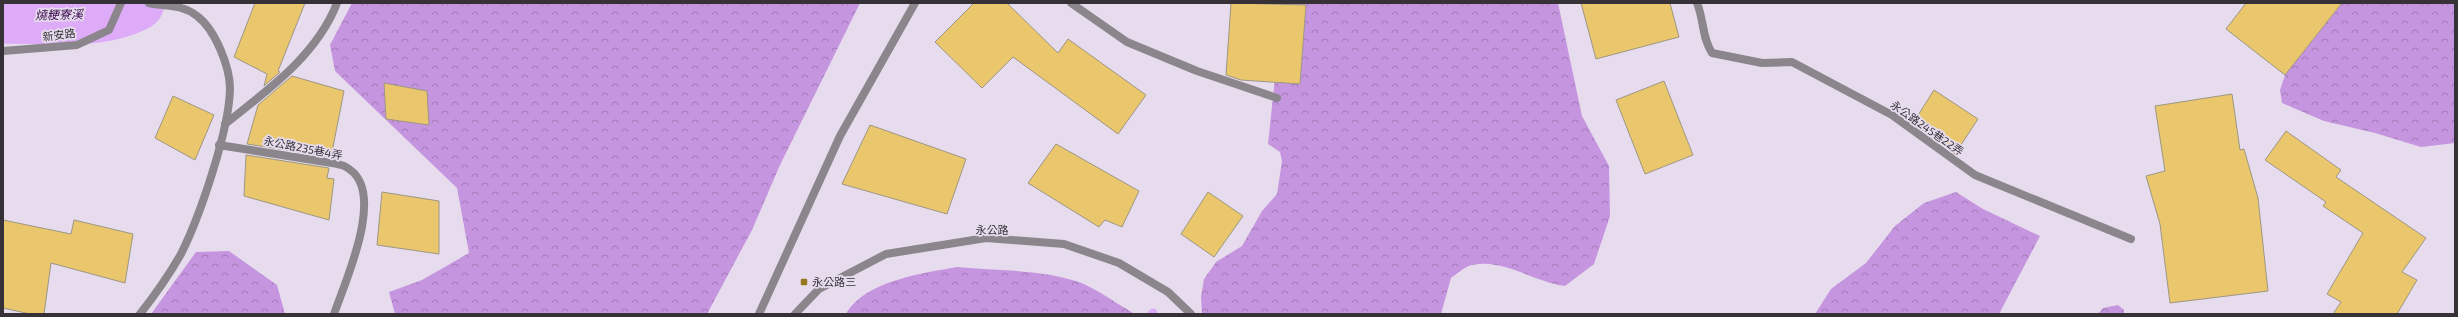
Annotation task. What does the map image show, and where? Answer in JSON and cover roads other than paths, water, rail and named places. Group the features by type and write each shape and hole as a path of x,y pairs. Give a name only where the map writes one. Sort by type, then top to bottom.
{"street":[{"name":"新安路","path":"3,51 77,45 109,30 121,3"},
{"path":"140,314 165,282 181,252 193,224 225,124 230,87 222,54 209,26 181,6 149,3"},
{"path":"225,124 284,78 329,23 337,3"},
{"path":"759,314 840,136 915,3"},
{"path":"1071,3 1127,42 1197,71 1277,98"},
{"name":"永公路245巷22弄","path":"1697,3 1703,19 1704,41 1712,53 1762,63 1792,62 1892,115 1975,175 2131,239"},
{"name":"永公路235巷4弄","path":"219,145 332,163 350,169 362,186 365,222 334,314"},
{"name":"永公路","path":"795,314 819,289 886,254 986,238 1064,244 1119,263 1168,292 1190,314"}],"waterway":[{"name":"燒粳寮溪","path":"3,16 89,16 122,9 137,3"}],"place":[{"name":"永公路三","path":"804,282"}]}
